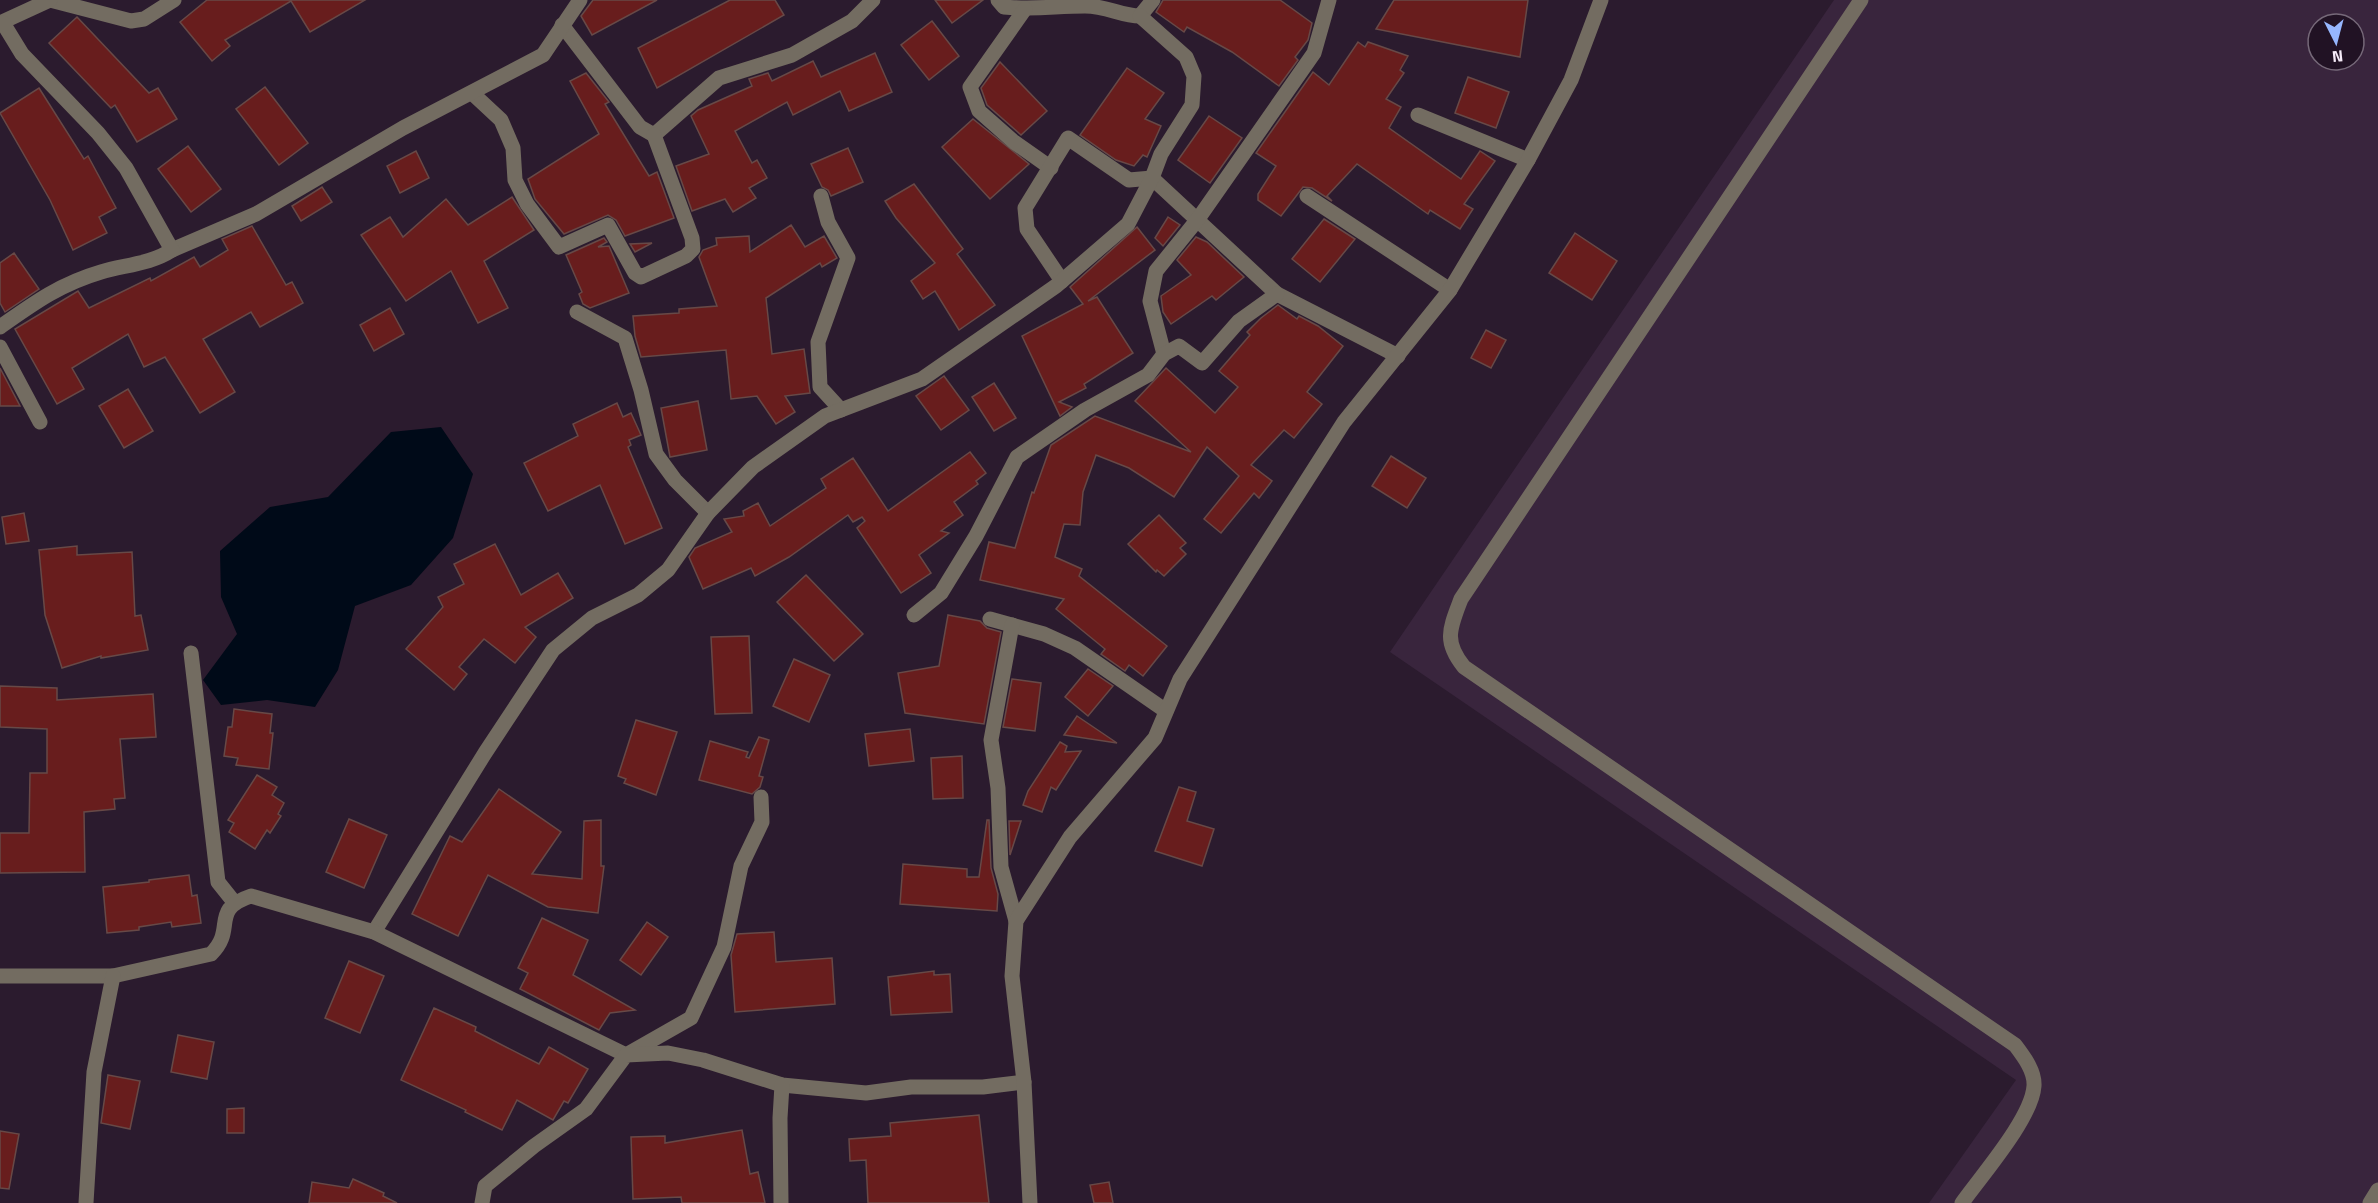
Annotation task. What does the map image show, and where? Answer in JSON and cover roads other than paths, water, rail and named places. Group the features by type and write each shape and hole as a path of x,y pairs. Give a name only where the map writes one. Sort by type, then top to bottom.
{"street":[{"path":"172,250 126,168 98,133 22,54 2,23 50,0 131,21 144,19 174,0"},
{"path":"0,327 52,290 101,272 162,257 172,250 256,214 403,128 543,55 580,0"},
{"path":"654,135 718,78 792,55 852,21 873,0"},
{"path":"374,932 485,753 553,651 592,618 639,595 668,570 708,513 753,467 825,416 922,380 1062,281 1128,224 1152,178 1161,154 1192,105 1194,76 1186,57 1140,16 1129,16 1113,9 1085,6 1025,9 1004,7 998,0"},
{"path":"1140,16 1153,0"},
{"path":"1164,354 1150,301 1156,271 1198,219 1314,53 1329,0"},
{"path":"1016,921 1070,837 1155,738 1179,679 1344,422 1450,290 1528,160 1571,80 1601,0"},
{"path":"1861,0 1461,599 1449,629 1452,652 1464,667 2015,1045 2030,1065 2034,1084 2030,1108 1962,1203"},
{"path":"1025,9 969,87 979,111 1051,168"},
{"path":"472,93 501,120 513,148 515,180 527,204 559,247 608,225 635,273 641,277 686,256 693,249 692,238 654,135 640,128 562,25"},
{"path":"1418,115 1528,160"},
{"path":"1062,281 1027,229 1025,208 1068,138 1129,180 1152,178 1277,294 1398,356"},
{"path":"821,196 828,222 848,258 818,342 820,387 841,410"},
{"path":"1307,196 1450,290"},
{"path":"914,615 941,593 976,536 1017,457 1085,410 1148,375 1164,354 1179,346 1202,363 1239,321 1277,294"},
{"path":"577,312 624,338 641,390 656,453 675,480 708,513"},
{"path":"0,346 40,422"},
{"path":"990,619 1044,634 1075,648 1166,711"},
{"path":"1012,625 991,740 998,788 1001,867 1016,921 1012,976 1024,1082 1030,1203"},
{"path":"191,653 218,882 234,902"},
{"path":"482,1203 485,1186 534,1146 586,1109 626,1055 691,1018 724,947 741,866 762,822 761,797"},
{"path":"0,976 113,976 212,954 224,937 226,911 234,902 251,896 374,932 626,1055 668,1053 703,1060 782,1085 866,1093 911,1086 983,1087 1024,1082"},
{"path":"86,1203 94,1072 113,976"},
{"path":"781,1203 782,1085"},
{"path":"2370,1203 2378,1190"}],"water":[{"path":"441,427 473,474 453,538 411,585 355,606 338,670 315,707 267,700 221,705 203,680 237,634 221,597 220,551 270,507 328,497 391,432"}]}
